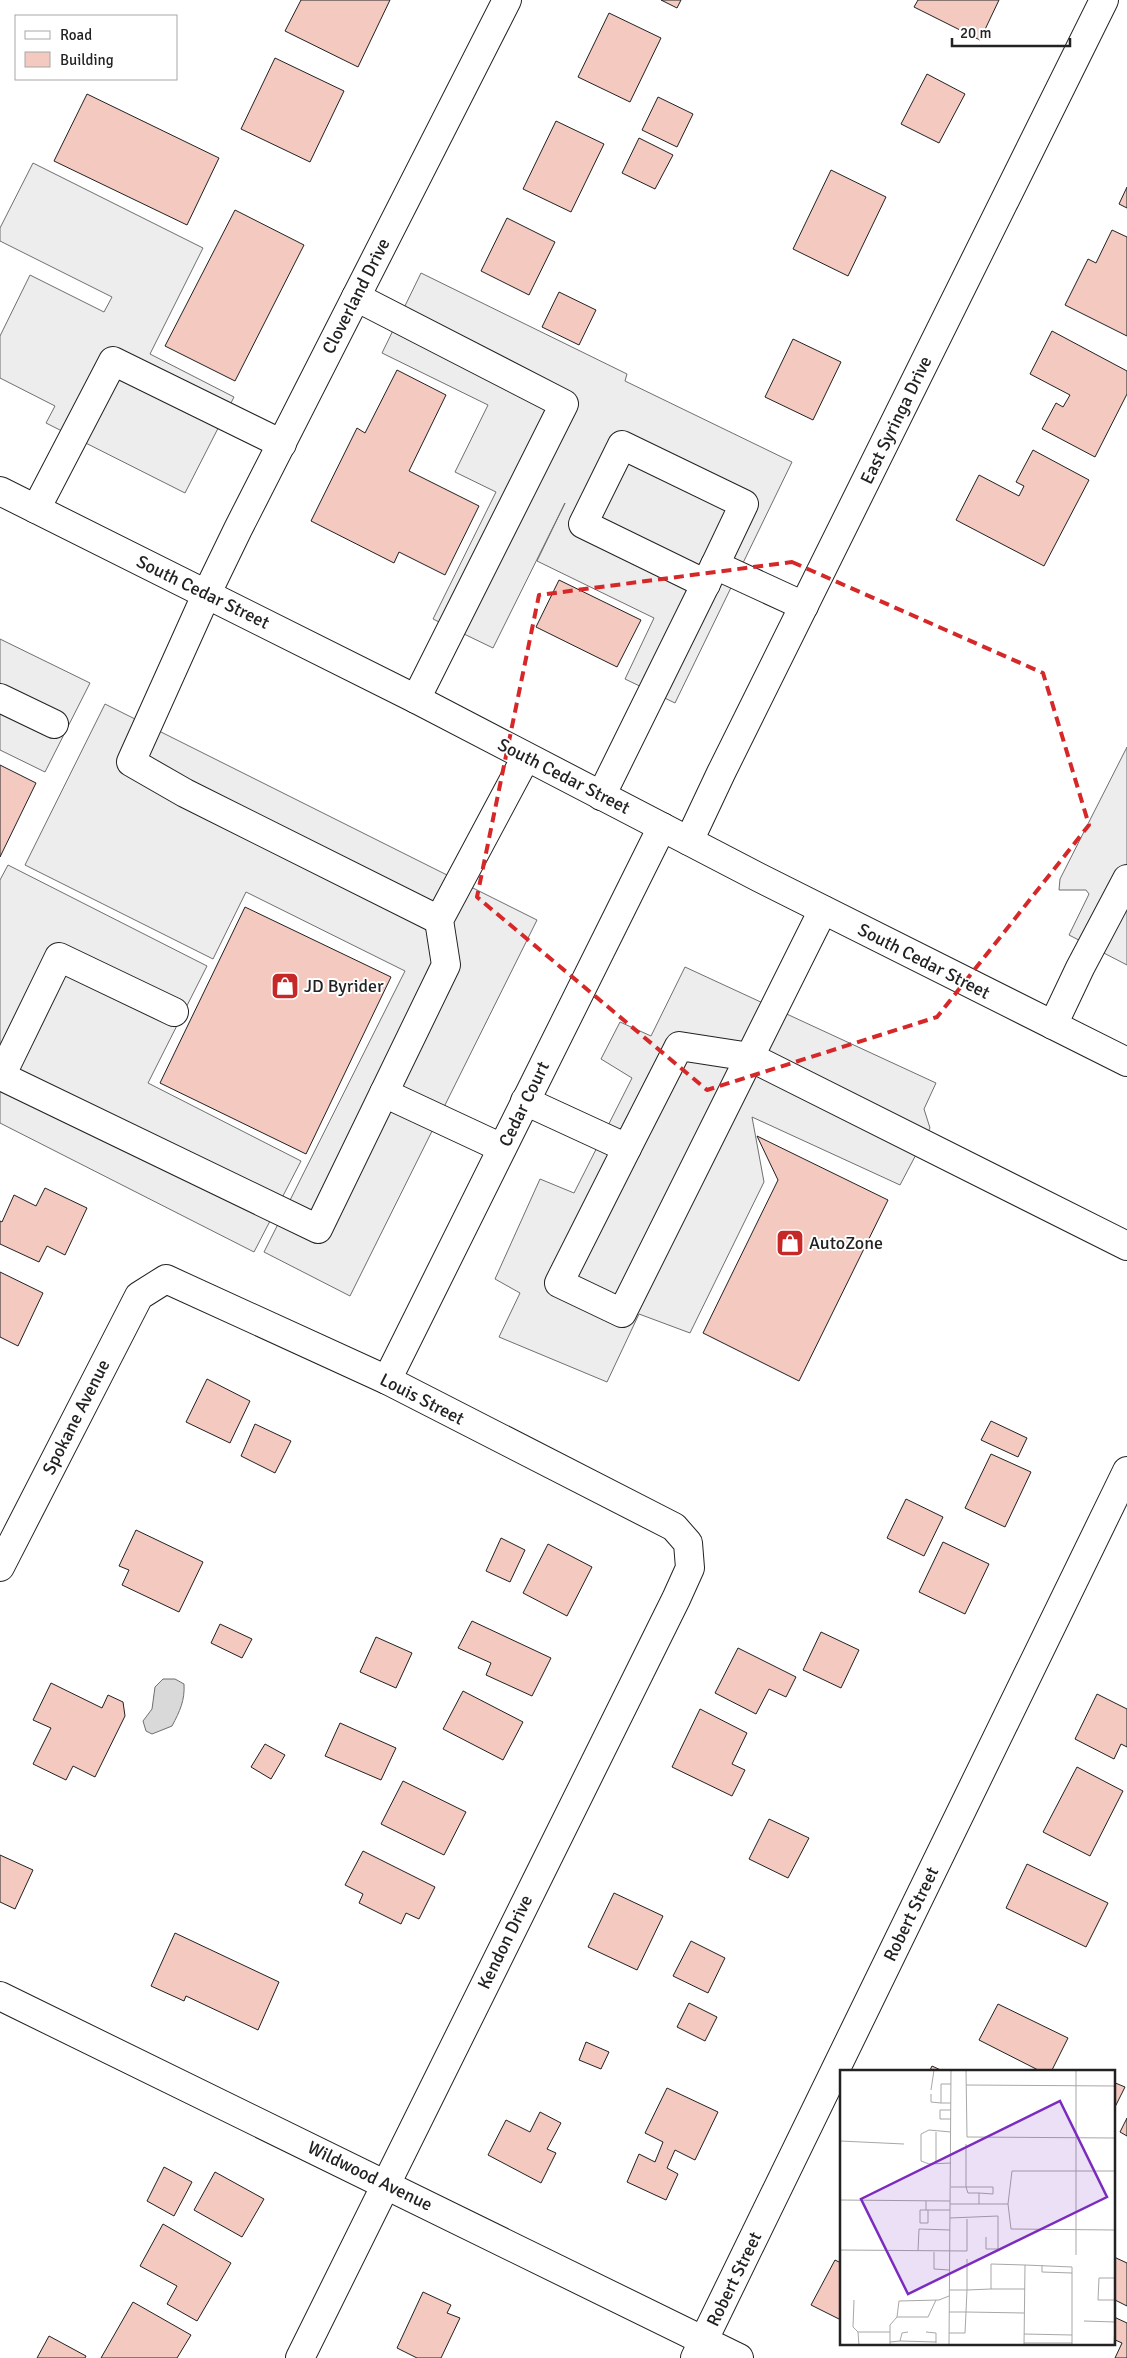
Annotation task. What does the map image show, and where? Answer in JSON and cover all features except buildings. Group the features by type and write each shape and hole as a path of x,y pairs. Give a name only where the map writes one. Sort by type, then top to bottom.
{"street":[{"name":"Cloverland Drive","path":"439,920 185,793 131,762 207,593 507,0"},
{"name":"East Syringa Drive","path":"689,841 1104,0"},
{"path":"356,297 564,404 416,699"},
{"path":"36,509 113,361 282,444"},
{"path":"601,796 710,574 744,504 622,445 583,524 710,574 804,606"},
{"name":"South Cedar Street","path":"0,491 207,593 823,910 1127,1062"},
{"path":"0,698 54,724"},
{"path":"174,1012 59,957 1,1076 318,1229 446,965 439,920 473,852 526,757"},
{"name":"Cedar Court","path":"387,1380 662,827"},
{"path":"1052,1026 1080,968 1126,884"},
{"path":"823,910 750,1057 622,1313 559,1283 679,1046 750,1057 1127,1246"},
{"path":"384,1093 502,1148"},
{"path":"525,1101 627,1148"},
{"name":"Louis Street","path":"166,1279 387,1380 674,1527"},
{"name":"Spokane Avenue","path":"0,1568 139,1296 166,1279"},
{"name":"Robert Street","path":"699,2349 1127,1471"},
{"name":"Kendon Drive","path":"300,2358 690,1568 688,1543 674,1527"},
{"name":"Wildwood Avenue","path":"0,1996 386,2184 699,2349 738,2358"}],"highlighted area":[{"path":"792,562 1043,673 1089,825 937,1017 707,1090 477,897 539,595"}],"shaded area":[{"path":"33,163 203,248 150,354 234,397 185,493 46,423 55,406 0,378 0,336 30,275 104,312 112,297 0,241 0,228"},
{"path":"421,273 627,374 625,381 792,462 675,703 625,679 654,618 537,561 565,503 493,648 433,619 496,492 455,472 488,405 382,353"},
{"path":"0,639 90,683 45,772 0,750"},
{"path":"105,704 537,920 350,1296 264,1252 405,971 246,892 213,959 25,865"},
{"path":"1127,747 1127,965 1069,935 1089,894 1086,890 1059,890 1060,879"},
{"path":"8,865 207,966 148,1083 301,1161 254,1252 0,1123 0,880"},
{"path":"685,967 936,1083 924,1109 930,1128 900,1185 752,1117 764,1182 690,1333 639,1314 607,1382 499,1337 520,1293 495,1279 540,1179 574,1193 632,1078 601,1059 620,1022 651,1036"},
{"path":"163,1679 175,1679 184,1684 183,1700 172,1726 152,1734 146,1731 143,1721 152,1709 155,1687"}],"place":[{"name":"JD Byrider","path":"285,986"},
{"name":"AutoZone","path":"790,1243"}]}
